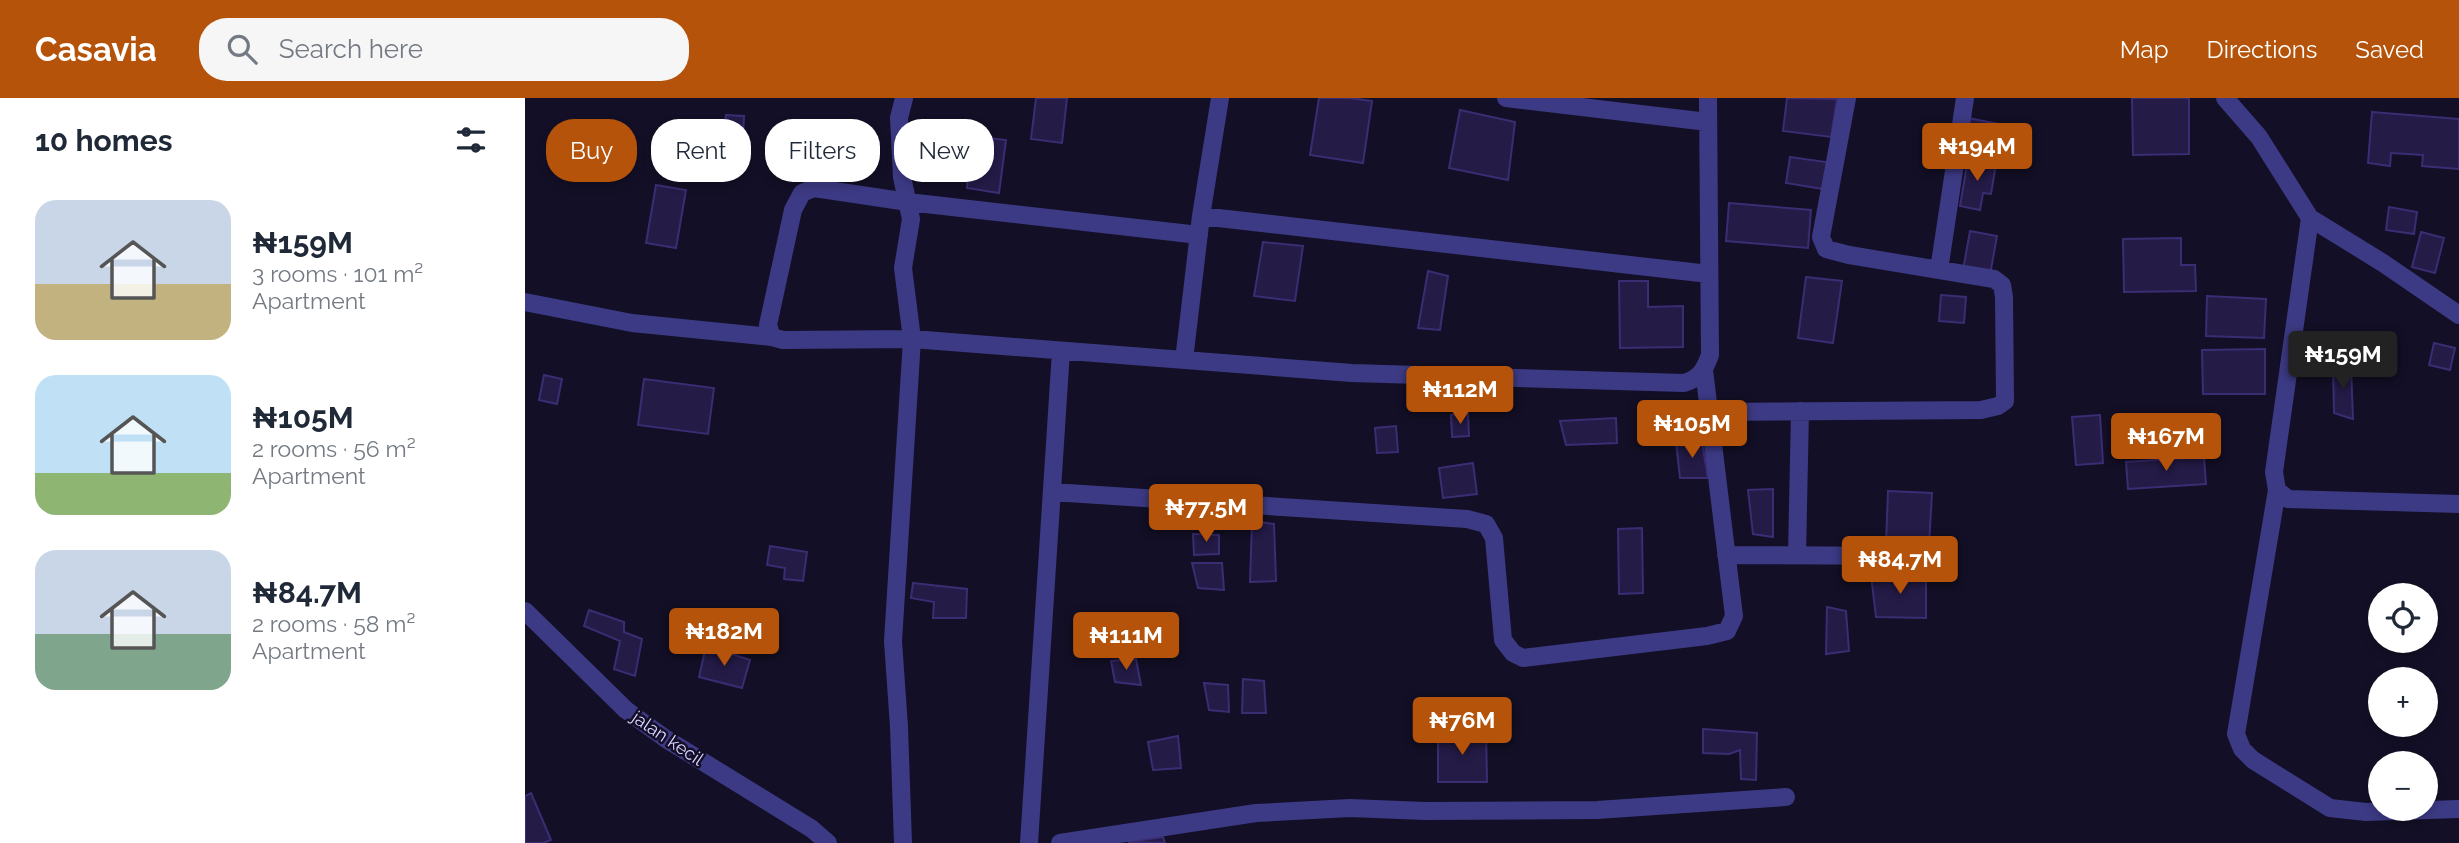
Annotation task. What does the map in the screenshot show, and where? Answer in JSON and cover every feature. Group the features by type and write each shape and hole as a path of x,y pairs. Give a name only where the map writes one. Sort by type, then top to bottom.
{"street":[{"path":"903,843 893,641 912,339 904,268 911,219 902,177 899,118 904,98"},
{"path":"1184,360 1201,216 1220,98"},
{"path":"1506,98 1708,122"},
{"path":"525,302 632,323 783,340 912,339 1352,373 1684,383 1695,379 1704,370 1710,355 1708,98"},
{"path":"1709,412 1981,410 1998,406 2005,401 2002,285 1994,279 1826,250 1821,237 1847,98"},
{"path":"1939,270 1965,98"},
{"path":"2225,98 2259,137 2310,218 2383,263 2459,315"},
{"path":"772,337 768,325 793,210 802,193 814,188 908,202 1199,235"},
{"path":"1201,216 1709,274"},
{"path":"2310,218 2274,472 2277,490 2236,734 2242,749 2253,760 2330,808 2366,812 2459,809"},
{"path":"1029,843 1061,351"},
{"path":"1052,492 1467,519 1486,524 1494,538 1503,640 1513,653 1523,658 1707,636 1727,631 1734,616 1704,370"},
{"path":"1797,555 1800,411"},
{"path":"2277,490 2288,499 2459,504"},
{"path":"1726,555 1929,556"},
{"path":"525,635 527,613"},
{"name":"jalan kecil","path":"527,613 627,710 666,739 812,829 828,843"},
{"path":"1060,843 1256,813 1349,808 1425,811 1597,810 1786,797"}],"building":[{"path":"1036,98 1067,98 1062,143 1031,139"},
{"path":"1319,98 1372,101 1363,163 1310,155"},
{"path":"1787,98 1837,99 1831,137 1783,131"},
{"path":"2132,98 2189,98 2189,154 2133,155"},
{"path":"1460,110 1515,122 1508,180 1449,168"},
{"path":"2372,112 2459,119 2459,169 2422,166 2423,155 2391,153 2390,166 2368,163"},
{"path":"726,115 744,116 744,119 726,119"},
{"path":"1968,118 1999,124 1993,153 1962,148"},
{"path":"994,139 1006,140 999,193 967,188 968,182 994,182"},
{"path":"1790,157 1833,163 1829,190 1786,183"},
{"path":"1968,159 1996,164 1991,194 1983,193 1980,210 1960,206"},
{"path":"656,185 686,190 676,248 646,243"},
{"path":"1729,203 1811,210 1808,248 1726,241"},
{"path":"2389,207 2417,212 2414,234 2386,230"},
{"path":"1970,231 1997,236 1990,275 1963,270"},
{"path":"2421,232 2444,238 2435,273 2412,267"},
{"path":"2181,238 2181,265 2195,265 2196,291 2124,292 2123,239"},
{"path":"1263,242 1303,246 1295,301 1254,296"},
{"path":"1428,271 1448,276 1440,330 1418,328"},
{"path":"1806,277 1842,281 1833,343 1798,338"},
{"path":"1619,281 1648,281 1648,307 1683,306 1683,347 1620,348"},
{"path":"1941,295 1966,297 1964,323 1939,321"},
{"path":"2207,296 2266,299 2264,338 2206,336"},
{"path":"2434,343 2455,348 2450,370 2429,365"},
{"path":"2265,349 2265,394 2203,394 2202,350"},
{"path":"2333,366 2351,366 2353,419 2334,413"},
{"path":"544,375 562,379 557,404 539,400"},
{"path":"644,379 714,388 708,434 638,425"},
{"path":"1468,414 1469,436 1452,437 1451,415"},
{"path":"2100,415 2103,463 2076,465 2072,417"},
{"path":"1616,418 1617,443 1566,445 1560,421"},
{"path":"1396,426 1398,452 1377,453 1375,428"},
{"path":"1676,442 1702,442 1708,478 1680,478"},
{"path":"2204,457 2206,484 2128,489 2126,462"},
{"path":"1473,463 1477,494 1443,498 1439,468"},
{"path":"1773,489 1773,537 1753,534 1748,490"},
{"path":"1888,491 1932,493 1929,545 1886,543"},
{"path":"1252,521 1274,524 1276,581 1250,582"},
{"path":"1642,528 1643,593 1619,594 1618,529"},
{"path":"1193,534 1219,535 1219,554 1194,555"},
{"path":"770,546 807,552 803,581 784,579 785,568 767,565"},
{"path":"1192,563 1222,563 1224,590 1198,588"},
{"path":"1926,574 1926,618 1876,617 1871,575"},
{"path":"913,583 967,589 966,618 933,618 934,602 911,598"},
{"path":"1827,607 1846,611 1849,651 1826,654"},
{"path":"589,610 624,622 624,632 642,639 635,676 614,669 620,641 584,626"},
{"path":"706,646 750,660 742,688 699,677"},
{"path":"1136,659 1141,685 1115,682 1111,661"},
{"path":"1243,679 1264,681 1266,713 1242,713"},
{"path":"1204,683 1228,685 1229,712 1209,710"},
{"path":"1703,729 1757,733 1756,780 1741,779 1740,750 1729,754 1703,753"},
{"path":"1486,730 1487,782 1438,782 1438,732"},
{"path":"1178,736 1181,768 1153,770 1148,742"},
{"path":"531,793 551,840 543,843 525,843 525,796"},
{"path":"1163,837 1165,843 1128,842"}]}
